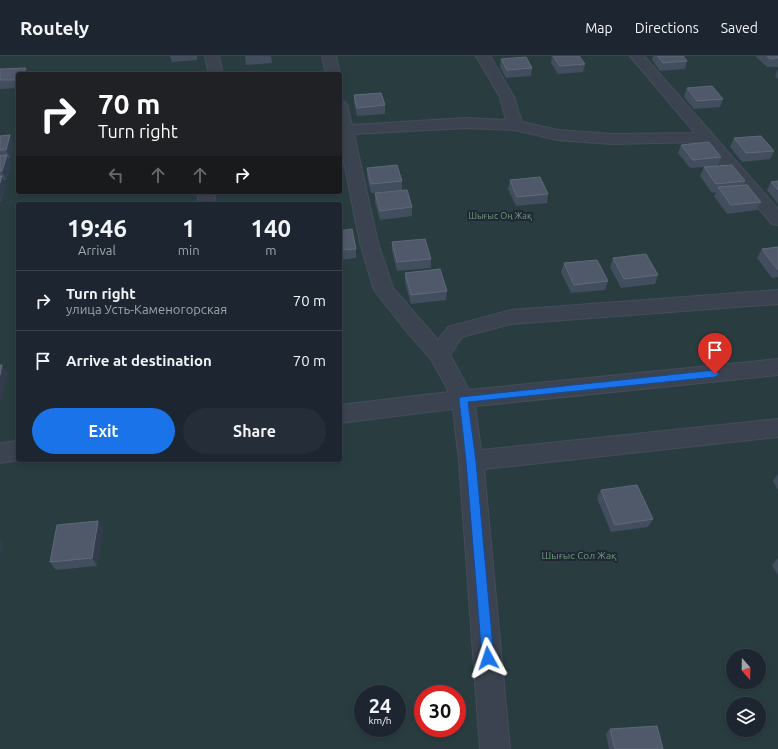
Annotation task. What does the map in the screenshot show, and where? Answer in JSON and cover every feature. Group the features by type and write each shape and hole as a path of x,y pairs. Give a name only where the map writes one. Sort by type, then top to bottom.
{"street":[{"path":"212,56 216,72"},
{"path":"329,56 333,72"},
{"path":"483,56 507,97 515,125"},
{"path":"637,56 705,137 778,220"},
{"path":"495,749 471,461 463,399 439,354 415,328 384,290 369,243 343,129 466,123 515,125 558,135 612,139 705,137"},
{"path":"439,354 455,332 511,317 778,297"},
{"path":"342,414 463,399 778,367"},
{"path":"471,461 778,428"},
{"path":"0,453 16,451"}],"green space":[{"name":"Шығыс Сол Жақ","path":"0,56 778,56 778,749 0,749"}],"building":[{"path":"553,56 579,56 585,64 560,66"},
{"path":"657,56 683,56 687,61 663,63"},
{"path":"767,56 778,56 778,58 770,59"},
{"path":"526,57 532,68 507,70 501,59"},
{"path":"26,68 24,72 16,72 16,80 0,80 0,69"},
{"path":"712,86 723,99 697,101 687,88"},
{"path":"381,93 385,105 357,108 354,95"},
{"path":"10,135 6,150 0,150 0,136"},
{"path":"761,136 774,151 746,153 734,138"},
{"path":"709,142 721,157 693,160 681,145"},
{"path":"7,155 2,171 0,171 0,156"},
{"path":"397,165 402,181 371,184 367,168"},
{"path":"732,165 745,181 716,184 704,167"},
{"path":"540,177 548,194 517,197 510,180"},
{"path":"778,181 778,190 771,182"},
{"path":"747,185 761,202 731,205 718,187"},
{"path":"407,190 412,207 380,211 375,193"},
{"path":"352,229 356,249 342,250 342,231"},
{"path":"425,239 431,259 397,262 392,242"},
{"path":"778,247 778,269 777,269 762,249"},
{"path":"646,254 658,275 624,279 613,258"},
{"path":"597,260 608,281 574,285 564,263"},
{"path":"440,269 447,291 411,295 405,273"},
{"path":"637,485 653,519 615,525 601,490"},
{"path":"98,521 92,558 50,562 57,525"},
{"path":"657,726 663,749 615,749 610,729"}],"route":[{"path":"488,658 471,461 463,399 715,374"}],"park label":[{"name":"Шығыс Оң Жақ","path":"500,216"}]}
